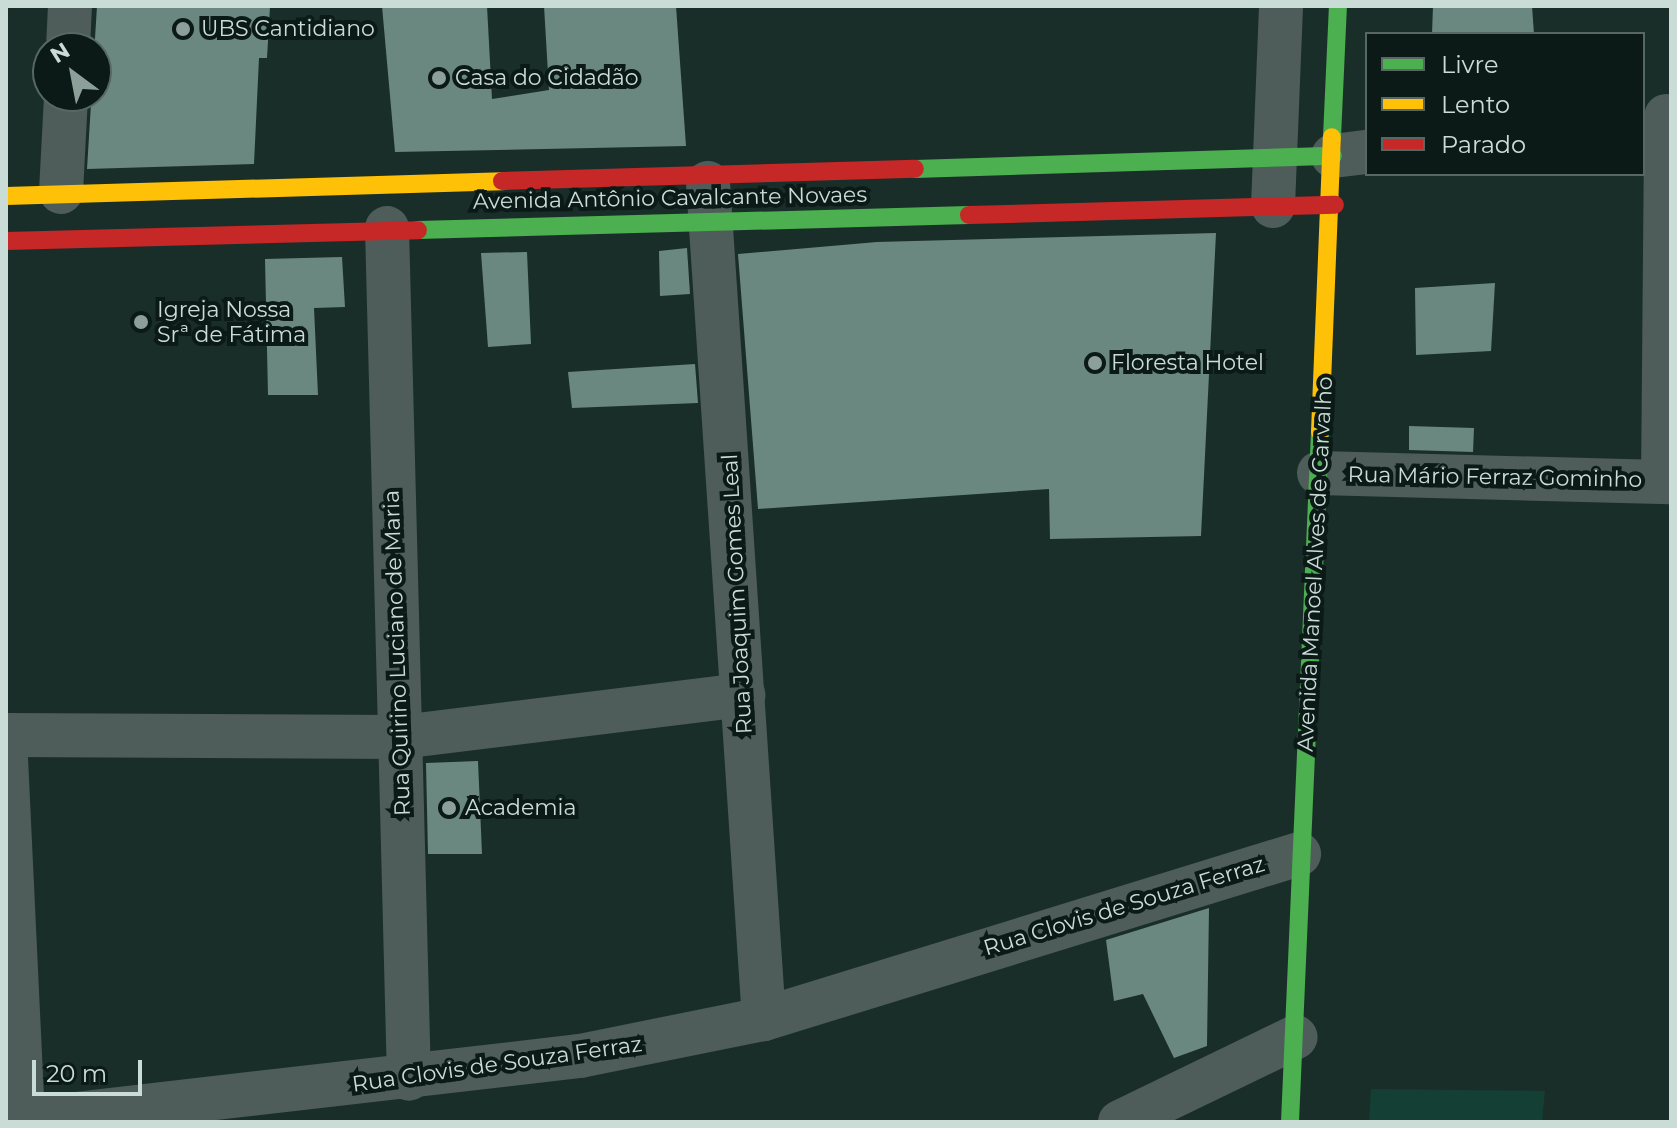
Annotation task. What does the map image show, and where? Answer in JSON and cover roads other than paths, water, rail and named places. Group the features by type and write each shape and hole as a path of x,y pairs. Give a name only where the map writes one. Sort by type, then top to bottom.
{"street":[{"path":"69,32 70,6"},
{"path":"1273,206 1272,159 1281,6"},
{"name":"Avenida Manoel Alves de Carvalho","path":"1290,1122 1296,1037 1299,854 1335,205 1350,154 1338,6"},
{"path":"61,192 65,112"},
{"path":"1660,116 1667,482"},
{"path":"6,196 707,169 1272,159 1350,154"},
{"name":"Rua Joaquim Gomes Leal","path":"707,169 764,1019"},
{"path":"485,226 489,178"},
{"name":"Avenida Antônio Cavalcante Novaes","path":"6,241 387,228 1335,205"},
{"name":"Rua Quirino Luciano de Maria","path":"387,228 409,1079"},
{"name":"Rua Mário Ferraz Gominho","path":"1319,473 1667,482"},
{"path":"6,735 401,737 743,695"},
{"path":"6,758 17,1121"},
{"name":"Rua Clovis de Souza Ferraz","path":"17,1121 409,1079 580,1056 764,1019 1299,854"},
{"path":"1120,1122 1296,1037"}],"place":[{"name":"UBS Cantidiano","path":"183,29"},
{"name":"Casa do Cidadão","path":"439,78"},
{"name":"Igreja Nossa Srª de Fátima","path":"141,322"},
{"name":"Floresta Hotel","path":"1095,363"},
{"name":"Academia","path":"449,808"}]}
